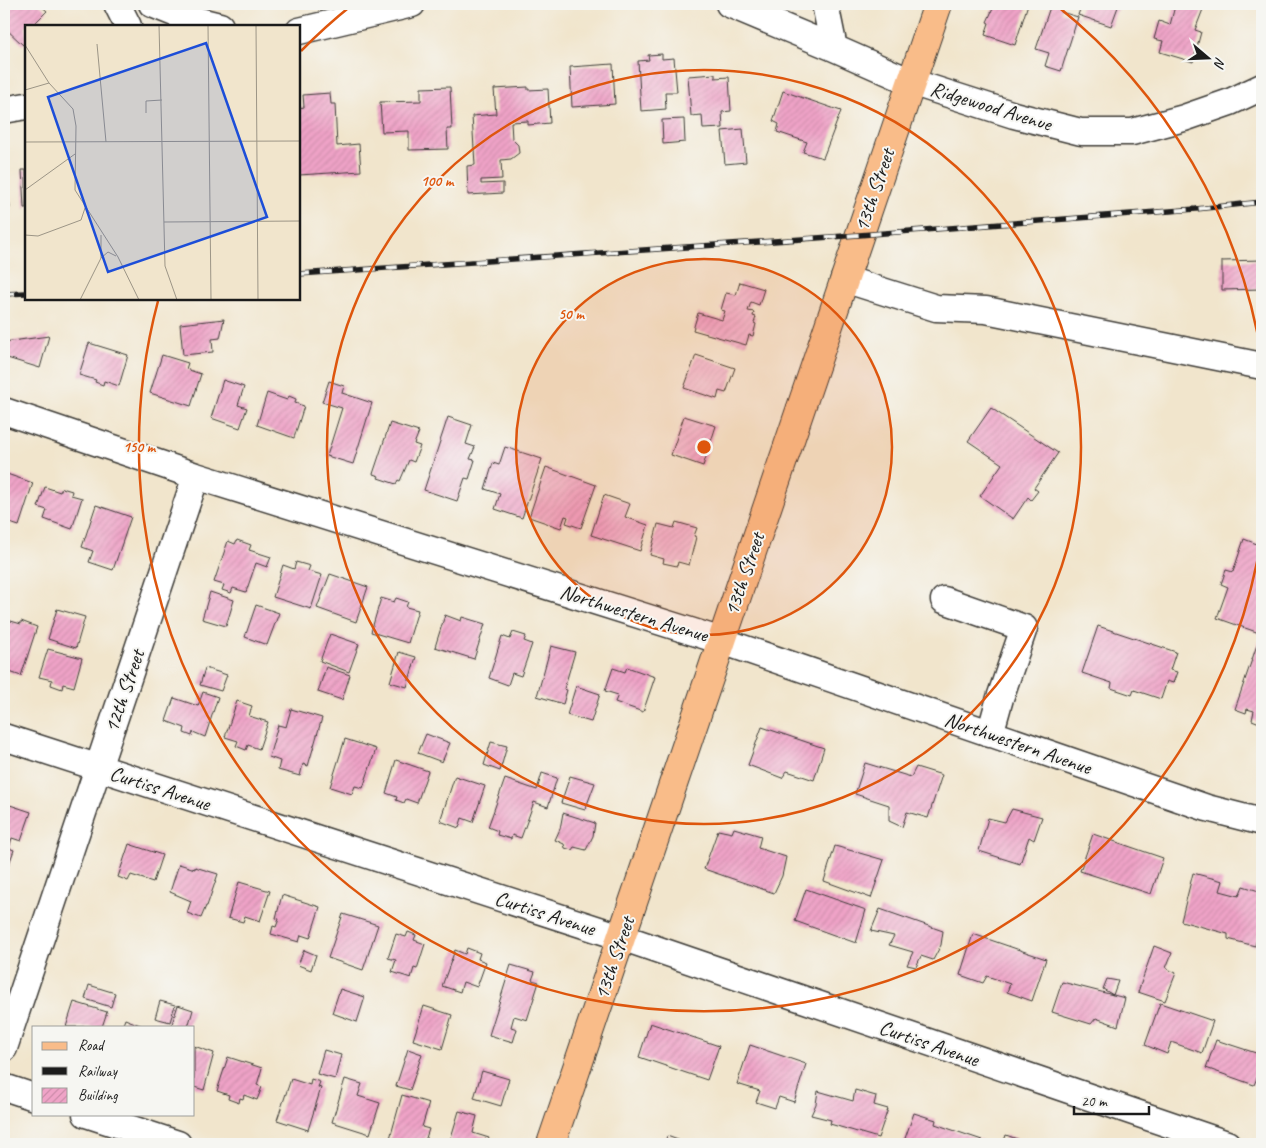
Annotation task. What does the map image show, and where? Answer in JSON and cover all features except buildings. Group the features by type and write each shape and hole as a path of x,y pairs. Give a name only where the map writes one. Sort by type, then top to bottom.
{"main road":[{"name":"13th Street","path":"551,1144 938,4"}],"street":[{"path":"117,4 128,25"},
{"path":"152,4 184,17 216,25"},
{"path":"300,31 356,11 412,4"},
{"name":"Ridgewood Avenue","path":"729,4 911,82 1014,115 1081,132 1132,132 1184,118 1230,102 1262,87"},
{"path":"825,4 834,48"},
{"path":"4,110 25,106"},
{"path":"844,279 936,308 986,310 1262,366"},
{"name":"Northwestern Avenue","path":"4,410 196,476 722,641 1207,808 1262,822"},
{"name":"12th Street","path":"4,1048 196,476"},
{"path":"944,600 1024,628 990,734"},
{"name":"Curtiss Avenue","path":"4,737 621,937 1227,1144"},
{"path":"4,1087 32,1096"},
{"path":"92,1116 178,1144"}],"railway":[{"path":"300,274 859,235 1196,209 1262,202"},
{"path":"4,294 25,293"}]}
